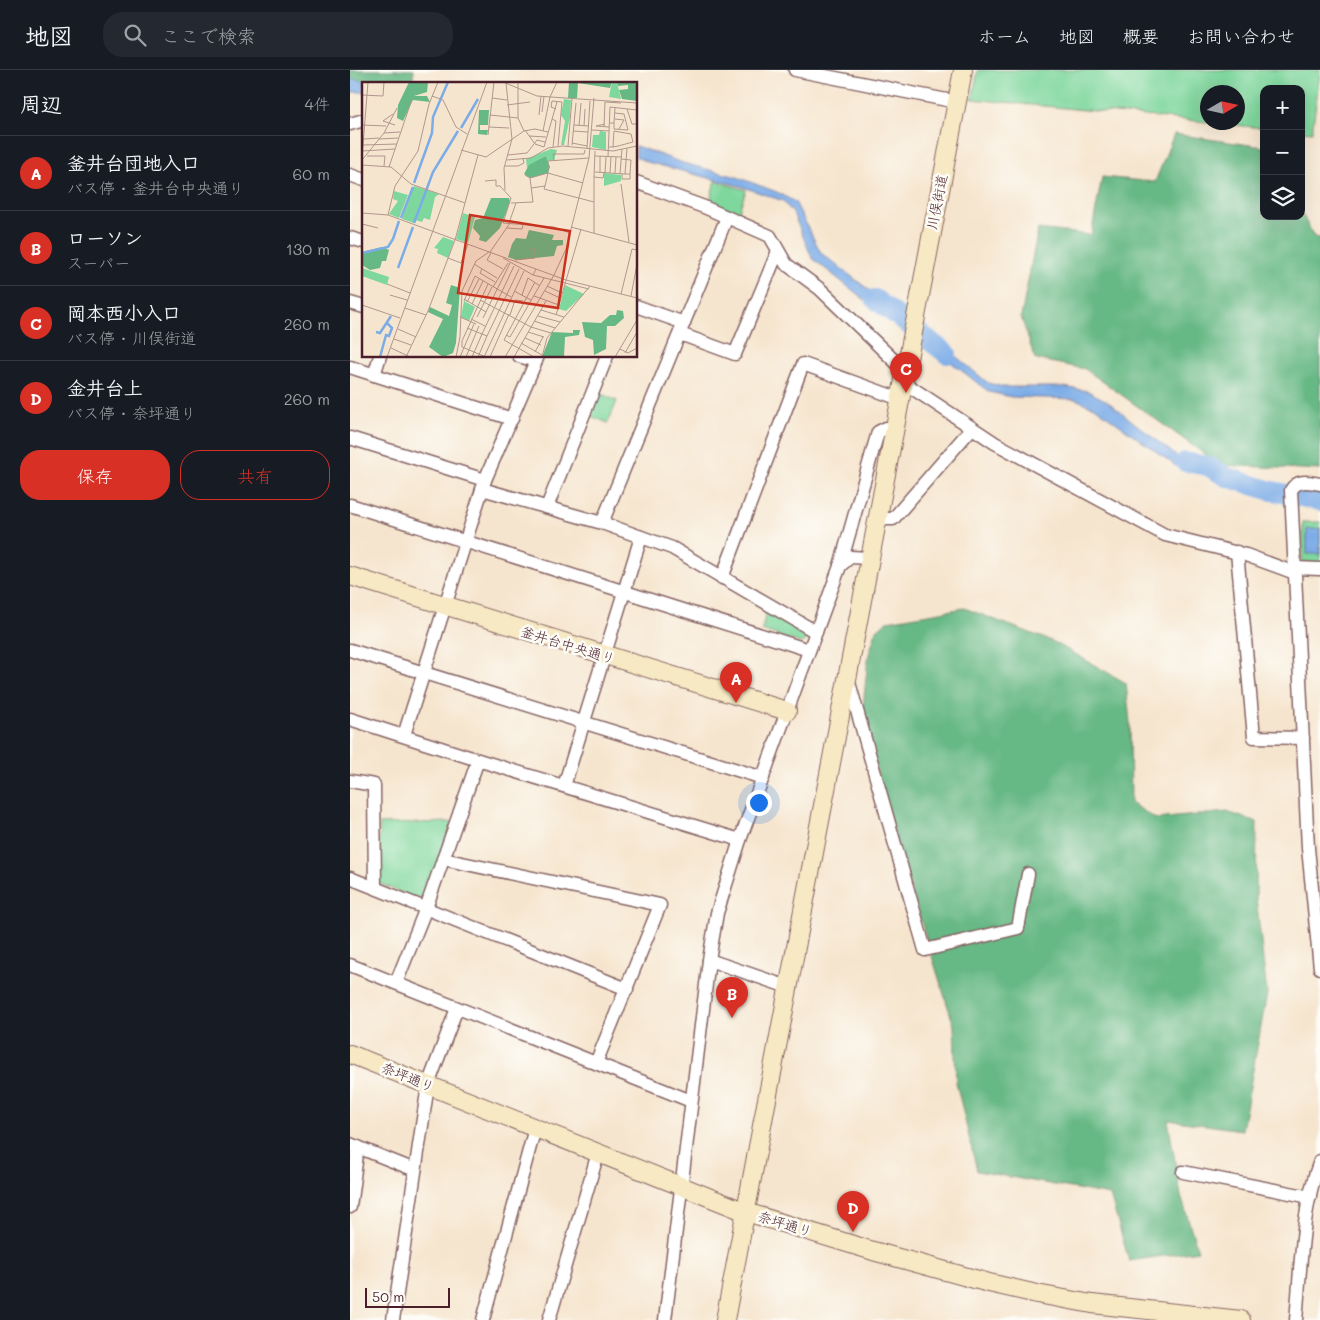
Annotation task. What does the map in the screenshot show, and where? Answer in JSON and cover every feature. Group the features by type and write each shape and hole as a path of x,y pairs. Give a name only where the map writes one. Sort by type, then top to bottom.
{"street":[{"path":"795,70 957,102"},
{"name":"川俣街道","path":"725,1320 963,70"},
{"path":"350,175 362,179"},
{"path":"638,183 770,236 786,264 820,290 903,384 994,444 1165,534 1237,552 1295,571 1320,569"},
{"path":"602,523 728,218"},
{"path":"638,307 735,354 778,250"},
{"path":"374,375 379,358"},
{"path":"547,507 606,358"},
{"path":"404,735 483,484 537,359"},
{"path":"722,578 803,364 903,384"},
{"path":"350,367 512,419"},
{"path":"665,1320 709,960 717,914 740,840 840,566 878,432 886,428 894,428"},
{"path":"877,519 893,519 972,428"},
{"path":"350,438 547,507 602,523 691,557 722,578 816,632"},
{"path":"1320,484 1304,481 1294,485 1291,494 1308,848 1320,968"},
{"path":"350,505 809,650"},
{"path":"564,786 641,537"},
{"path":"1237,552 1254,737 1303,738"},
{"path":"840,566 850,557 869,558"},
{"name":"釜井台中央通り","path":"350,576 787,711"},
{"path":"350,650 762,778"},
{"path":"847,674 925,950 1018,928 1028,874"},
{"path":"350,719 740,840"},
{"path":"396,983 426,908 478,760"},
{"path":"350,781 374,786 375,888"},
{"path":"443,859 660,905 628,988 596,1063"},
{"path":"350,878 628,988"},
{"path":"709,960 788,987"},
{"path":"350,965 691,1102"},
{"path":"393,1320 428,1085 457,1008"},
{"name":"奈坪通り","path":"350,1054 746,1212 882,1253 1028,1292 1092,1304 1242,1320"},
{"path":"483,1320 535,1128"},
{"path":"350,1207 354,1145 415,1170"},
{"path":"549,1320 598,1153"},
{"path":"1296,1320 1310,1197 1320,1161"},
{"path":"1183,1172 1310,1197"}],"green space":[{"path":"350,70 414,70 412,82 350,81"},
{"path":"978,70 1320,70 1312,132 1305,131 1305,85 1260,85 1260,128 1245,126 1245,85 1200,85 1200,121 972,99"},
{"path":"1174,134 1260,146 1260,220 1305,220 1314,237 1320,238 1320,470 1220,465 1085,369 1035,359 1021,317 1038,229 1091,235 1102,177 1155,182"},
{"path":"715,181 746,190 737,217 709,205"},
{"path":"597,392 617,401 608,423 588,415"},
{"path":"1303,522 1320,522 1320,563 1302,562"},
{"path":"964,608 1054,642 1126,683 1130,723 1131,803 1156,819 1227,812 1257,822 1256,897 1267,994 1242,1130 1168,1120 1181,1196 1198,1251 1129,1261 1110,1195 977,1171 956,1082 954,1026 900,855 862,717 868,658 876,631 887,621"},
{"path":"766,611 804,629 808,636 806,641 800,643 762,630"},
{"path":"452,822 426,896 417,899 378,883 380,824"}],"water":[{"path":"350,80 367,82 362,82 362,92 350,92"},
{"path":"638,147 683,163 737,177 777,192 795,202 821,253 898,312 895,324 812,258 793,213 783,201 740,186 647,162 638,158"},
{"path":"928,333 988,383 1004,387 1064,387 1088,391 1107,401 1179,458 1212,464 1209,474 1176,466 1096,408 1075,399 1011,397 989,392 925,342"},
{"path":"1270,486 1320,496 1320,504 1266,494"},
{"path":"1307,529 1320,529 1320,554 1307,554"}],"waterway":[{"path":"875,299 947,354"},
{"path":"1185,462 1208,466 1227,477 1268,490 1320,501"}],"place":[{"name":"岡本西小入口","path":"906,393"},
{"name":"釜井台団地入口","path":"736,703"},
{"name":"ローソン","path":"732,1018"},
{"name":"金井台上","path":"853,1232"}]}
